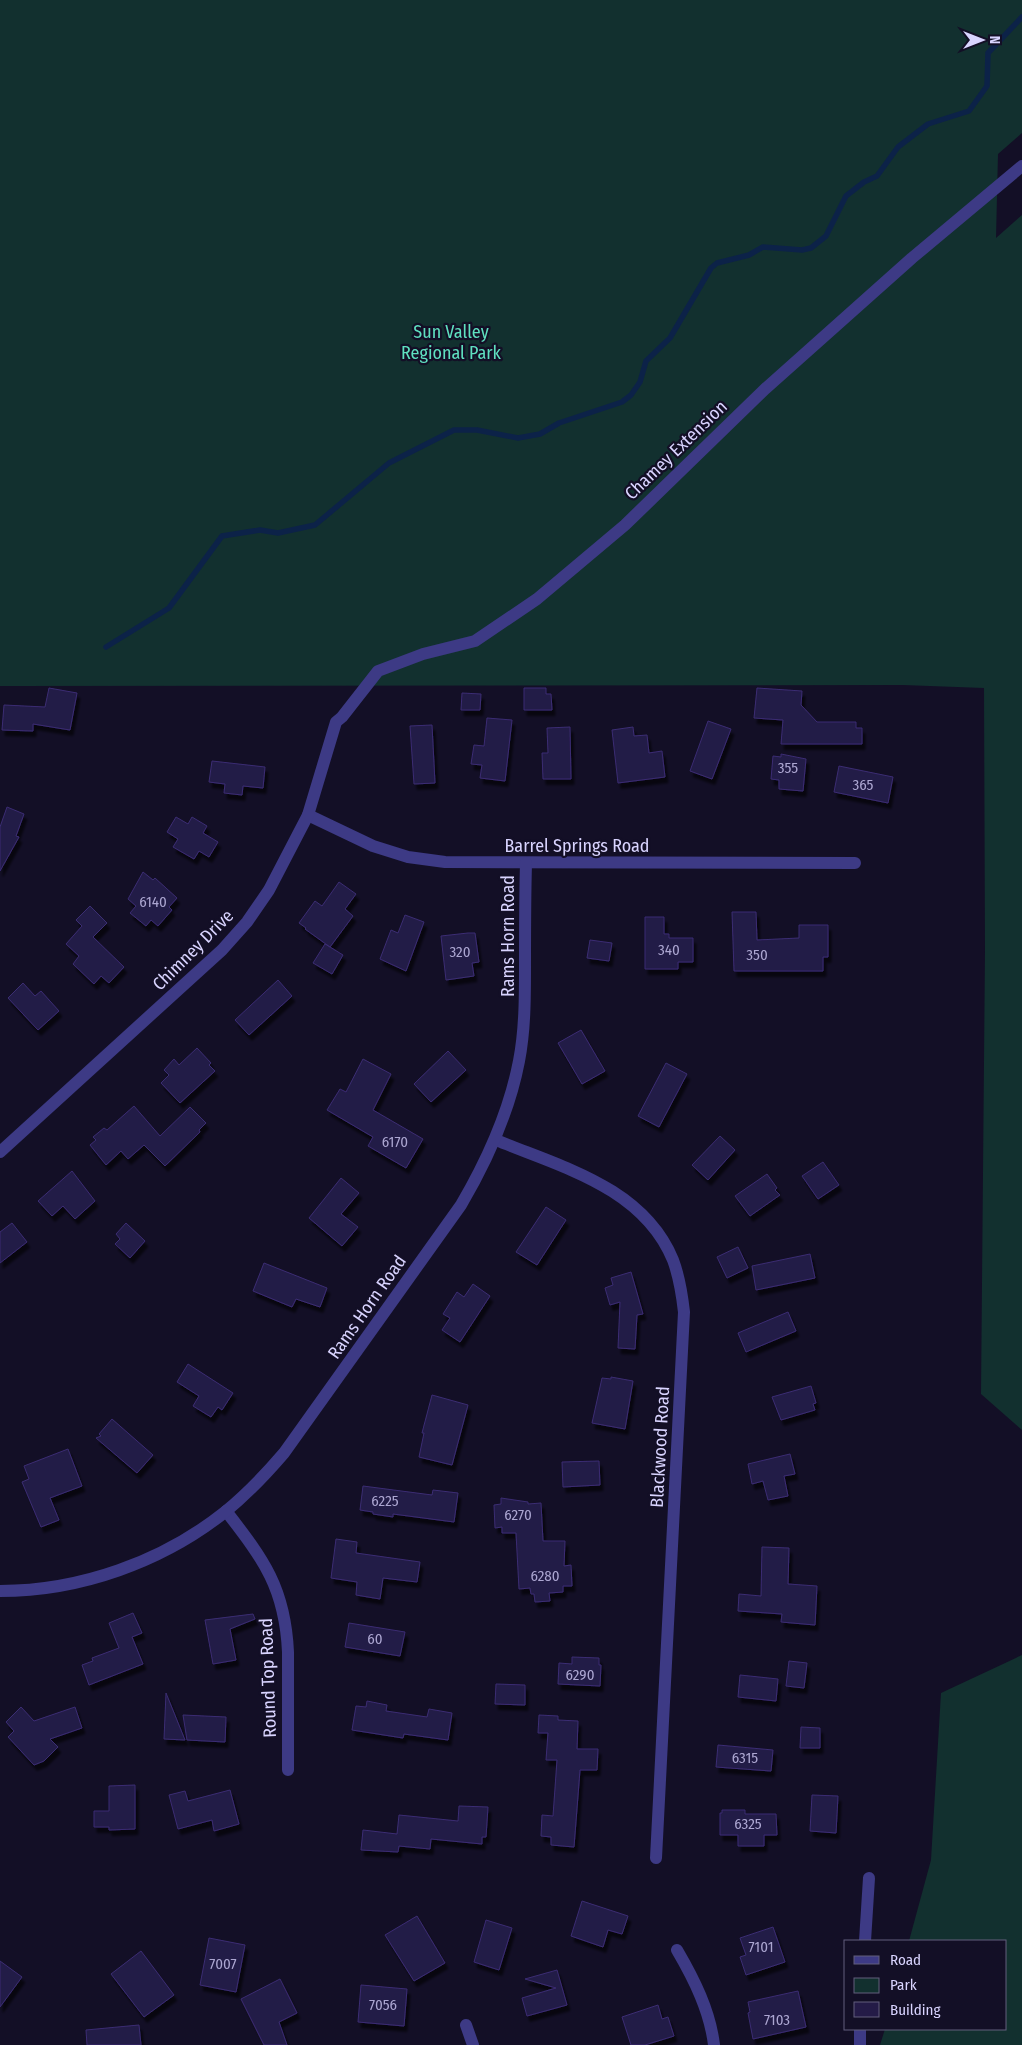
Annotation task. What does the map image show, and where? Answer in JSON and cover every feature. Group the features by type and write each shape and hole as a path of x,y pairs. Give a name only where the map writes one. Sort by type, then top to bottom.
{"street":[{"name":"Chamey Extension","path":"336,722 378,671 422,654 476,641 537,599 625,525 765,389 905,264 1022,166"},
{"name":"Chimney Drive","path":"0,1152 222,950 247,922 269,890 308,815 336,722"},
{"name":"Barrel Springs Road","path":"308,815 373,846 408,857 445,862 855,863"},
{"name":"Rams Horn Road","path":"0,1591 62,1586 101,1576 132,1565 179,1543 226,1511 258,1482 284,1453 461,1205 482,1170 496,1140 516,1076 525,1016 526,863"},
{"name":"Blackwood Road","path":"496,1140 599,1183 622,1196 642,1213 659,1235 672,1259 681,1287 684,1312 656,1858"},
{"name":"Round Top Road","path":"226,1511 258,1553 272,1578 282,1605 288,1652 288,1770"},
{"path":"865,1940 869,1878"},
{"path":"677,1950 691,1975 704,2006 714,2045"},
{"path":"466,2025 473,2045"},
{"path":"860,2030 860,2045"}],"green space":[{"name":"Sun Valley Regional Park","path":"0,0 1022,0 1022,133 998,154 996,238 1022,215 1022,1430 981,1394 985,951 984,688 903,685 0,686"},
{"path":"1022,1655 1022,2045 880,2045 885,2030 1007,2030 1007,1940 909,1940 931,1860 941,1693"}],"building":[{"path":"49,688 77,693 70,730 33,724 33,731 2,730 4,705 45,707"},
{"path":"524,688 546,688 546,694 551,694 552,710 524,710"},
{"path":"757,688 802,691 801,705 817,722 856,722 856,728 862,728 862,744 781,744 783,720 754,718"},
{"path":"462,693 481,694 480,710 461,710"},
{"path":"487,718 512,720 505,781 480,778 482,765 471,764 474,745 484,746"},
{"path":"708,721 731,729 712,779 690,771"},
{"path":"432,725 435,783 414,784 410,726"},
{"path":"570,727 571,779 543,779 542,753 548,753 547,728"},
{"path":"633,727 634,736 647,735 649,753 662,751 665,777 618,783 612,730"},
{"path":"781,754 806,759 803,791 779,789 779,780 771,779 773,756 781,757"},
{"path":"212,761 265,767 263,788 243,786 242,795 224,793 225,784 209,782"},
{"path":"839,766 893,777 888,803 834,792"},
{"path":"7,807 24,814 16,836 19,837 0,871 0,827"},
{"path":"176,817 188,824 192,817 207,826 203,833 218,842 209,857 199,851 194,859 173,847 178,839 167,832"},
{"path":"143,872 153,880 155,878 177,898 169,907 172,910 158,926 151,920 146,926 130,913 136,906 128,899"},
{"path":"339,882 356,894 345,909 353,916 330,947 299,923 315,901 322,906"},
{"path":"90,906 107,923 93,937 124,967 109,983 101,976 94,984 73,964 79,956 66,944 82,926 76,920"},
{"path":"732,912 756,912 757,940 799,938 799,925 828,925 828,957 823,957 823,971 734,971"},
{"path":"405,915 424,922 406,971 380,959 391,930 398,933"},
{"path":"645,917 664,917 664,934 669,934 669,938 693,938 693,962 678,962 678,969 645,969"},
{"path":"475,933 479,962 472,963 474,976 446,980 441,936"},
{"path":"590,940 612,943 609,961 587,958"},
{"path":"325,944 343,955 332,974 313,963"},
{"path":"278,980 292,996 249,1035 235,1020"},
{"path":"23,983 35,996 41,991 59,1011 38,1030 8,998"},
{"path":"581,1030 605,1071 582,1084 558,1043"},
{"path":"197,1048 211,1063 209,1065 215,1071 180,1103 161,1083 169,1075 164,1070 174,1059 179,1065"},
{"path":"448,1051 466,1070 431,1102 414,1084"},
{"path":"363,1059 391,1074 373,1110 423,1139 406,1168 368,1146 373,1137 327,1110 340,1089 346,1092"},
{"path":"666,1063 687,1074 659,1127 638,1116"},
{"path":"134,1106 160,1136 190,1107 206,1123 199,1130 200,1132 165,1166 144,1145 128,1159 121,1151 106,1165 90,1145 96,1140 93,1137 104,1128 107,1130"},
{"path":"720,1136 735,1150 708,1180 692,1165"},
{"path":"823,1162 839,1185 818,1199 802,1176"},
{"path":"72,1171 95,1201 75,1219 63,1206 52,1216 38,1201"},
{"path":"767,1174 777,1188 775,1190 780,1195 750,1216 735,1196"},
{"path":"341,1178 359,1193 341,1214 358,1227 342,1246 309,1218"},
{"path":"546,1207 566,1220 537,1265 516,1252"},
{"path":"12,1223 27,1242 0,1263 0,1232"},
{"path":"126,1223 145,1241 130,1258 115,1244 120,1239 116,1234"},
{"path":"738,1247 748,1268 727,1278 717,1257"},
{"path":"810,1254 815,1278 756,1290 752,1266"},
{"path":"264,1263 327,1288 320,1307 296,1299 292,1307 253,1291"},
{"path":"631,1272 643,1314 637,1315 635,1349 618,1348 620,1302 610,1305 605,1288 613,1285 611,1278"},
{"path":"473,1284 490,1296 460,1342 442,1330 450,1318 443,1314 457,1292 464,1297"},
{"path":"788,1312 796,1331 746,1352 738,1333"},
{"path":"188,1364 233,1393 222,1410 218,1407 211,1417 193,1406 199,1396 177,1382"},
{"path":"611,1377 633,1381 625,1429 592,1423 602,1378 611,1379"},
{"path":"811,1386 816,1403 813,1404 815,1410 781,1420 772,1397"},
{"path":"432,1395 468,1405 452,1465 419,1457 424,1433 422,1433"},
{"path":"112,1419 153,1455 137,1473 96,1438 101,1436 99,1434"},
{"path":"68,1449 82,1486 50,1498 59,1520 41,1527 22,1482 29,1479 24,1466"},
{"path":"790,1454 795,1474 784,1476 788,1496 768,1500 763,1481 752,1484 748,1464"},
{"path":"599,1461 600,1485 563,1487 562,1462"},
{"path":"363,1486 432,1495 433,1490 458,1493 454,1522 393,1514 393,1517 360,1510"},
{"path":"501,1498 528,1502 528,1504 541,1503 543,1541 565,1541 564,1566 571,1565 572,1586 563,1586 563,1592 549,1593 550,1601 535,1602 534,1594 531,1594 530,1588 519,1589 516,1533 502,1533 502,1527 495,1528 494,1505 501,1504"},
{"path":"336,1539 357,1542 356,1553 420,1562 417,1582 383,1578 380,1599 356,1595 357,1582 331,1578"},
{"path":"762,1547 789,1548 788,1584 817,1586 815,1625 781,1622 782,1614 738,1611 739,1594 761,1596"},
{"path":"133,1613 142,1633 132,1637 143,1664 89,1685 82,1665 93,1661 92,1658 119,1648 109,1623"},
{"path":"253,1614 255,1619 230,1629 236,1660 213,1664 205,1620"},
{"path":"349,1623 405,1632 400,1656 345,1647"},
{"path":"572,1657 599,1658 599,1665 601,1665 600,1686 558,1684 559,1663 572,1664"},
{"path":"789,1661 807,1663 804,1688 786,1686"},
{"path":"740,1675 778,1679 776,1701 738,1697"},
{"path":"496,1684 525,1685 525,1705 495,1704"},
{"path":"166,1693 185,1740 164,1739"},
{"path":"367,1701 387,1705 386,1711 427,1717 429,1709 452,1713 448,1740 404,1734 403,1738 352,1730 356,1706 366,1707"},
{"path":"21,1707 34,1721 75,1707 82,1728 50,1739 58,1747 44,1761 34,1765 8,1737 14,1731 6,1722"},
{"path":"183,1715 226,1717 225,1742 187,1740"},
{"path":"539,1715 558,1716 558,1720 578,1721 577,1749 598,1749 597,1770 580,1770 574,1847 551,1845 551,1837 541,1836 542,1815 553,1816 557,1760 546,1760 548,1733 538,1733"},
{"path":"801,1727 820,1728 820,1748 800,1748"},
{"path":"718,1745 773,1750 771,1771 716,1767"},
{"path":"135,1785 135,1829 109,1830 109,1827 94,1827 94,1811 109,1811 109,1786"},
{"path":"230,1790 239,1824 214,1831 212,1820 178,1829 169,1795 185,1791 188,1801"},
{"path":"812,1795 838,1796 836,1833 810,1831"},
{"path":"459,1806 488,1807 486,1837 482,1837 482,1844 431,1839 430,1849 399,1846 398,1852 361,1850 363,1830 397,1834 399,1815 458,1821"},
{"path":"722,1810 745,1810 745,1814 776,1814 777,1835 764,1835 764,1846 738,1846 738,1835 720,1835 720,1813 722,1813"},
{"path":"582,1901 628,1916 622,1934 608,1930 603,1947 571,1936"},
{"path":"417,1916 445,1963 414,1981 385,1935"},
{"path":"486,1920 512,1928 499,1970 474,1962"},
{"path":"773,1927 785,1962 746,1975 740,1957 746,1955 740,1938"},
{"path":"209,1938 245,1945 236,1992 200,1985"},
{"path":"141,1951 174,1995 144,2017 111,1974"},
{"path":"0,1961 22,1977 0,2007"},
{"path":"557,1970 567,2005 527,2016 522,1998 556,1988 525,1979"},
{"path":"280,1979 297,2013 279,2022 287,2045 264,2045 241,1999"},
{"path":"361,1985 407,1989 404,2026 358,2022"},
{"path":"798,1991 806,2027 753,2039 748,2002"},
{"path":"658,2005 662,2019 668,2017 674,2036 645,2045 631,2045 622,2017"},
{"path":"139,2025 141,2045 87,2045 86,2030"}],"waterway":[{"path":"106,647 169,608 222,536 260,530 278,533 315,525 389,463 454,430 477,430 518,438 540,434 559,423 622,402 631,395 640,382 646,361 670,338 711,268 717,263 749,255 763,247 802,250 811,248 826,236 846,196 864,182 877,176 898,147 928,124 969,111 987,86 988,53 1022,17"}]}
